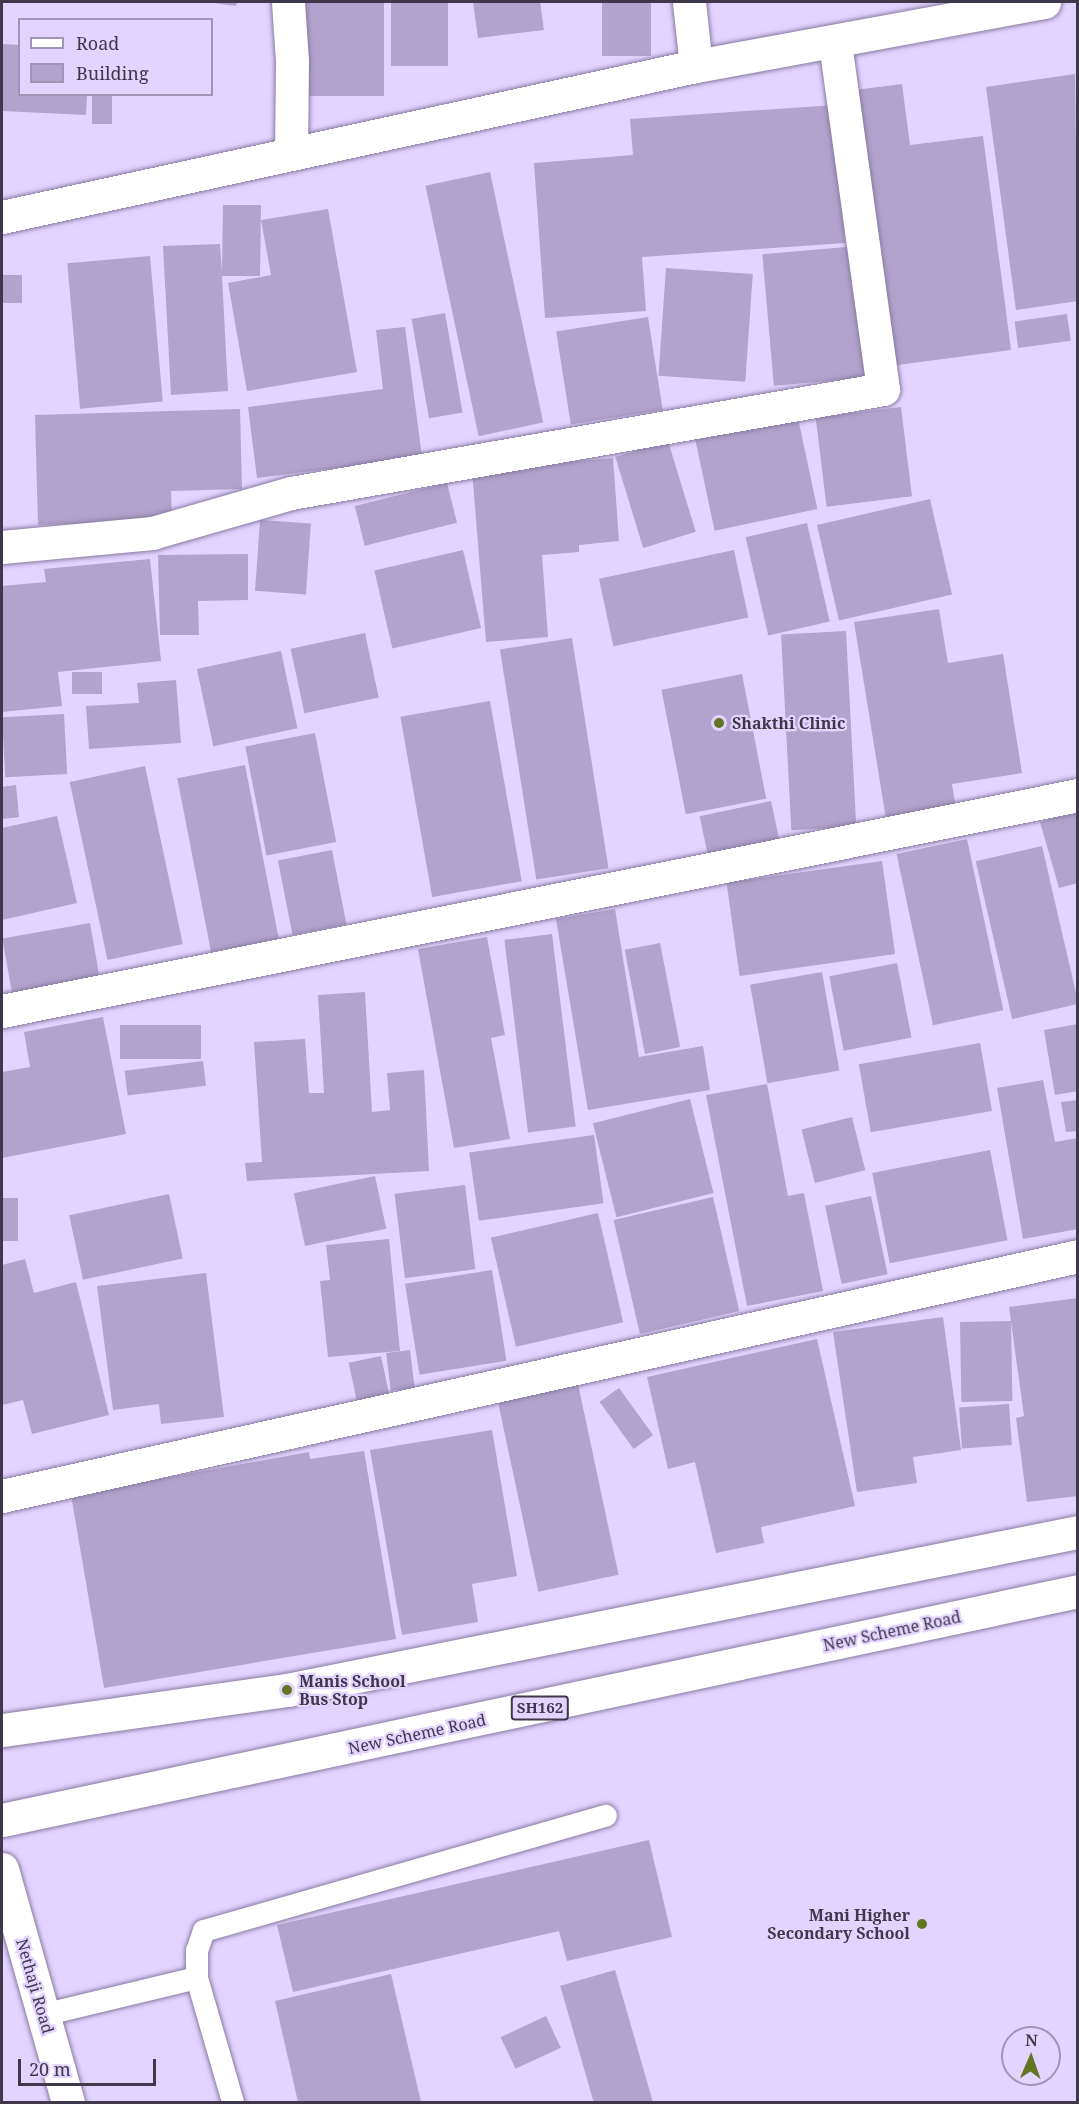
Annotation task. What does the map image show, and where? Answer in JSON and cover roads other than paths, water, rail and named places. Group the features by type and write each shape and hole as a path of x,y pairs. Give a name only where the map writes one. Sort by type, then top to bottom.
{"street":[{"path":"288,2 292,61 291,154"},
{"path":"689,2 696,66"},
{"path":"2,217 696,66 1044,2"},
{"path":"2,547 152,533 291,493 883,389 835,42"},
{"path":"2,1011 1077,795"},
{"path":"2,1496 1077,1256"},
{"path":"2,1730 287,1690 1077,1532"},
{"name":"New Scheme Road","path":"2,1821 1077,1591"},
{"name":"Nethaji Road","path":"2,1869 68,2103"}],"lane":[{"path":"232,2103 197,1978 197,1951 204,1931 606,1816"},
{"path":"43,2015 197,1978"}],"place":[{"name":"Shakthi Clinic","path":"719,723"},
{"name":"Manis School Bus Stop","path":"287,1690"},
{"name":"Mani Higher Secondary School","path":"922,1924"}]}
